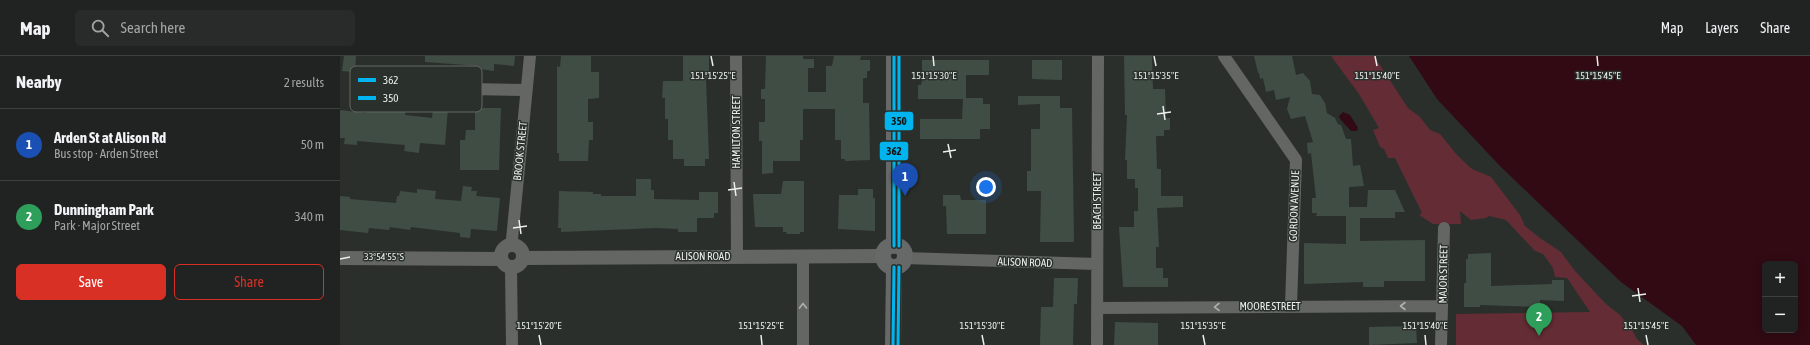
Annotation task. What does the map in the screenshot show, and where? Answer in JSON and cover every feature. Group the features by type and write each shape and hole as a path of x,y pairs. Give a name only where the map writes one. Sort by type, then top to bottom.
{"main road":[{"path":"893,345 894,56"}],"street":[{"name":"BROOK STREET","path":"513,245 512,239 530,56"},
{"name":"HAMILTON STREET","path":"736,56 736,256"},
{"name":"BEACH STREET","path":"1097,345 1098,56"},
{"name":"GORDON AVENUE","path":"1224,56 1296,160 1291,306"},
{"path":"482,89 526,90"},
{"name":"MAJOR STREET","path":"1441,345 1444,228"},
{"path":"340,258 506,263 519,265 523,258 520,249 513,245 503,249 506,263 512,345"},
{"path":"802,345 803,256"},
{"name":"ALISON ROAD","path":"523,258 803,256 894,257 1097,264"},
{"name":"MOORE STREET","path":"1098,308 1442,306"}],"shaded area":[{"path":"1331,56 1374,56 1408,108 1420,117 1430,130 1440,134 1457,155 1472,169 1491,177 1520,215 1525,226 1561,252 1575,271 1606,304 1620,315 1637,339 1644,345 1456,345 1456,314 1590,312 1567,278 1555,277 1553,268 1543,254 1535,251 1506,220 1489,216 1486,218 1471,220 1460,211 1461,224 1433,224 1419,215 1422,213 1395,158 1388,158 1384,149 1380,147 1373,130 1379,128 1359,94"},
{"path":"1409,56 1810,56 1810,345 1696,345 1682,326 1621,282 1499,165 1437,99"},
{"path":"1343,112 1350,115 1358,128 1357,131 1351,131 1340,119 1339,116"}],"building":[{"path":"344,56 356,56 355,66 350,66 350,72 342,71"},
{"path":"425,56 515,56 514,66 494,64 494,71 482,69 482,66 425,62"},
{"path":"561,56 591,56 591,72 599,72 599,98 588,99 588,122 593,122 593,140 589,140 588,161 559,161 559,153 557,153 557,66 560,67"},
{"path":"683,56 709,56 709,79 706,79 709,159 705,159 705,166 684,166 684,159 673,159 673,140 668,140 668,119 665,119 665,98 662,98 663,81 683,81"},
{"path":"766,56 803,56 803,59 814,59 814,68 808,68 808,92 826,92 826,66 832,66 834,56 861,56 860,60 870,60 870,71 867,71 867,78 863,78 863,103 869,103 870,160 845,161 845,159 841,159 841,140 835,140 835,109 803,109 803,140 800,140 800,161 773,161 773,173 762,174 762,141 759,141 759,122 765,122 765,99 761,99 761,89 765,89"},
{"path":"1124,56 1152,56 1153,89 1165,89 1166,118 1170,118 1170,130 1164,130 1164,136 1156,136 1157,169 1161,169 1161,196 1183,196 1183,207 1157,208 1159,247 1156,247 1156,268 1163,268 1163,278 1168,278 1168,287 1123,287 1119,227 1134,227 1134,211 1138,211 1138,188 1135,188 1135,179 1127,179 1127,160 1125,160 1127,115 1125,115"},
{"path":"1254,56 1292,56 1296,75 1303,73 1310,81 1312,94 1320,95 1325,103 1327,113 1335,118 1338,124 1341,125 1346,139 1351,139 1353,166 1360,165 1364,186 1349,187 1349,207 1367,207 1368,190 1395,190 1405,212 1395,212 1395,218 1360,218 1360,241 1425,240 1425,281 1384,281 1384,287 1363,287 1363,282 1304,284 1304,243 1346,244 1346,216 1316,216 1317,213 1312,213 1312,198 1316,198 1311,153 1308,154 1307,143 1313,142 1305,116 1291,119 1287,109 1290,97 1276,100 1274,90 1266,92 1263,78 1260,79 1258,73"},
{"path":"922,60 989,60 989,75 966,75 966,98 983,98 983,104 990,104 990,129 980,129 980,139 920,139 920,119 962,119 963,99 918,99 918,85 921,85 922,81"},
{"path":"1032,60 1062,60 1062,80 1032,79"},
{"path":"1018,96 1060,96 1060,108 1072,108 1074,242 1040,242 1041,191 1027,191 1027,171 1031,171 1031,129 1040,129 1040,104 1018,105"},
{"path":"482,108 501,108 499,170 460,170 460,140 465,140 466,130 475,130 475,112 482,112"},
{"path":"340,110 367,113 406,112 405,115 432,118 433,112 448,112 445,145 420,143 419,153 404,151 405,145 357,141 357,145 344,144 345,138 340,138"},
{"path":"636,179 651,179 651,190 654,190 654,199 699,200 699,192 718,192 718,213 714,213 714,218 697,218 697,232 678,232 678,229 656,228 561,232 561,228 558,228 559,191 593,192 593,194 601,194 601,196 636,196"},
{"path":"783,181 804,181 804,232 800,232 800,234 786,234 787,232 783,232 783,227 755,227 753,194 781,194"},
{"path":"463,186 472,187 471,191 477,191 476,196 500,198 497,231 471,229 470,238 460,237 460,233 411,227 410,230 390,227 389,230 369,228 368,233 340,230 340,196 350,197 350,199 396,203 397,196 399,196 400,191 417,193 417,189 436,191 435,199 461,201"},
{"path":"858,189 873,189 873,198 875,198 875,231 838,229 839,195 858,195"},
{"path":"943,195 960,195 961,200 986,200 986,234 947,234 946,206 943,206"},
{"path":"1491,253 1491,286 1552,284 1552,280 1564,280 1564,301 1540,300 1540,307 1480,305 1480,307 1464,307 1464,283 1466,283 1466,259 1468,259 1468,254"},
{"path":"1054,278 1078,278 1077,304 1074,304 1073,345 1040,345 1041,307 1053,307"},
{"path":"1115,322 1158,323 1158,345 1114,345"},
{"path":"1416,326 1417,343 1369,345 1369,327"}],"transit line":[{"name":"362","path":"894,56 894,246"},
{"name":"350","path":"899,56 899,246"},
{"name":"362","path":"893,345 894,267"},
{"name":"350","path":"898,345 899,267"}],"place":[{"name":"Arden St at Alison Rd","path":"905,196"},
{"name":"Dunningham Park","path":"1539,336"}]}
